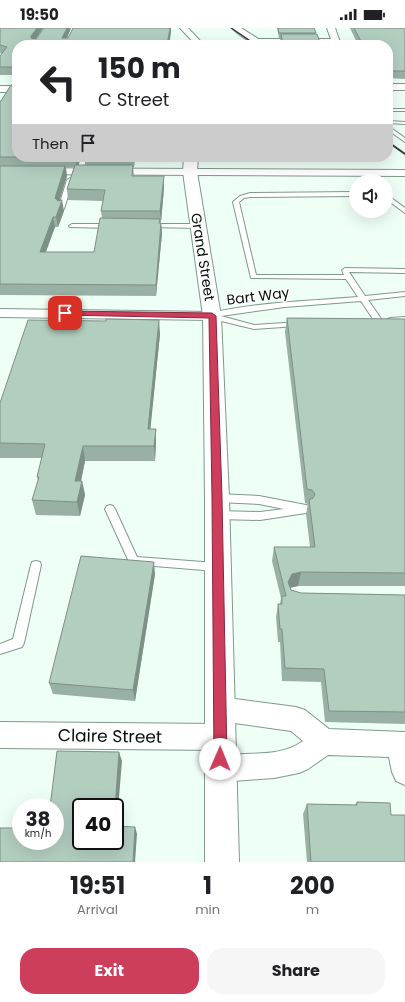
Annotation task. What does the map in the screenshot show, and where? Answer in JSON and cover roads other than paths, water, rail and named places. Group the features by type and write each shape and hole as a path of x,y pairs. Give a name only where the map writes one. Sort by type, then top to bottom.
{"street":[{"path":"184,28 195,40"},
{"path":"236,28 253,40"},
{"path":"331,28 335,40"},
{"path":"0,82 12,82"},
{"path":"393,87 405,87"},
{"path":"0,89 12,89"},
{"name":"Grand Street","path":"190,162 190,172 212,316 217,506 222,862"},
{"path":"0,171 405,172"},
{"path":"0,313 212,316"},
{"name":"Claire Street","path":"0,735 296,719 324,742"},
{"path":"220,770 274,765 299,760 324,742 403,745 405,772"}],"lane":[{"path":"393,110 405,110"},
{"path":"393,122 405,123"},
{"path":"393,132 405,140"},
{"path":"61,209 81,162"},
{"path":"348,277 253,277 236,202 242,197 250,194 349,194"},
{"path":"393,202 405,211"},
{"path":"72,226 118,226"},
{"path":"141,226 198,226"},
{"path":"405,270 345,270 374,320 405,319"},
{"name":"Bart Way","path":"212,316 248,308 405,294"},
{"name":"Bart Way","path":"212,316 254,327 308,324"},
{"path":"259,500 306,509 260,516 217,506 259,500"},
{"path":"110,509 134,561 217,567"},
{"path":"0,649 18,643 36,565"}],"railway":[{"path":"231,28 249,40"},
{"path":"393,146 405,154"}]}
